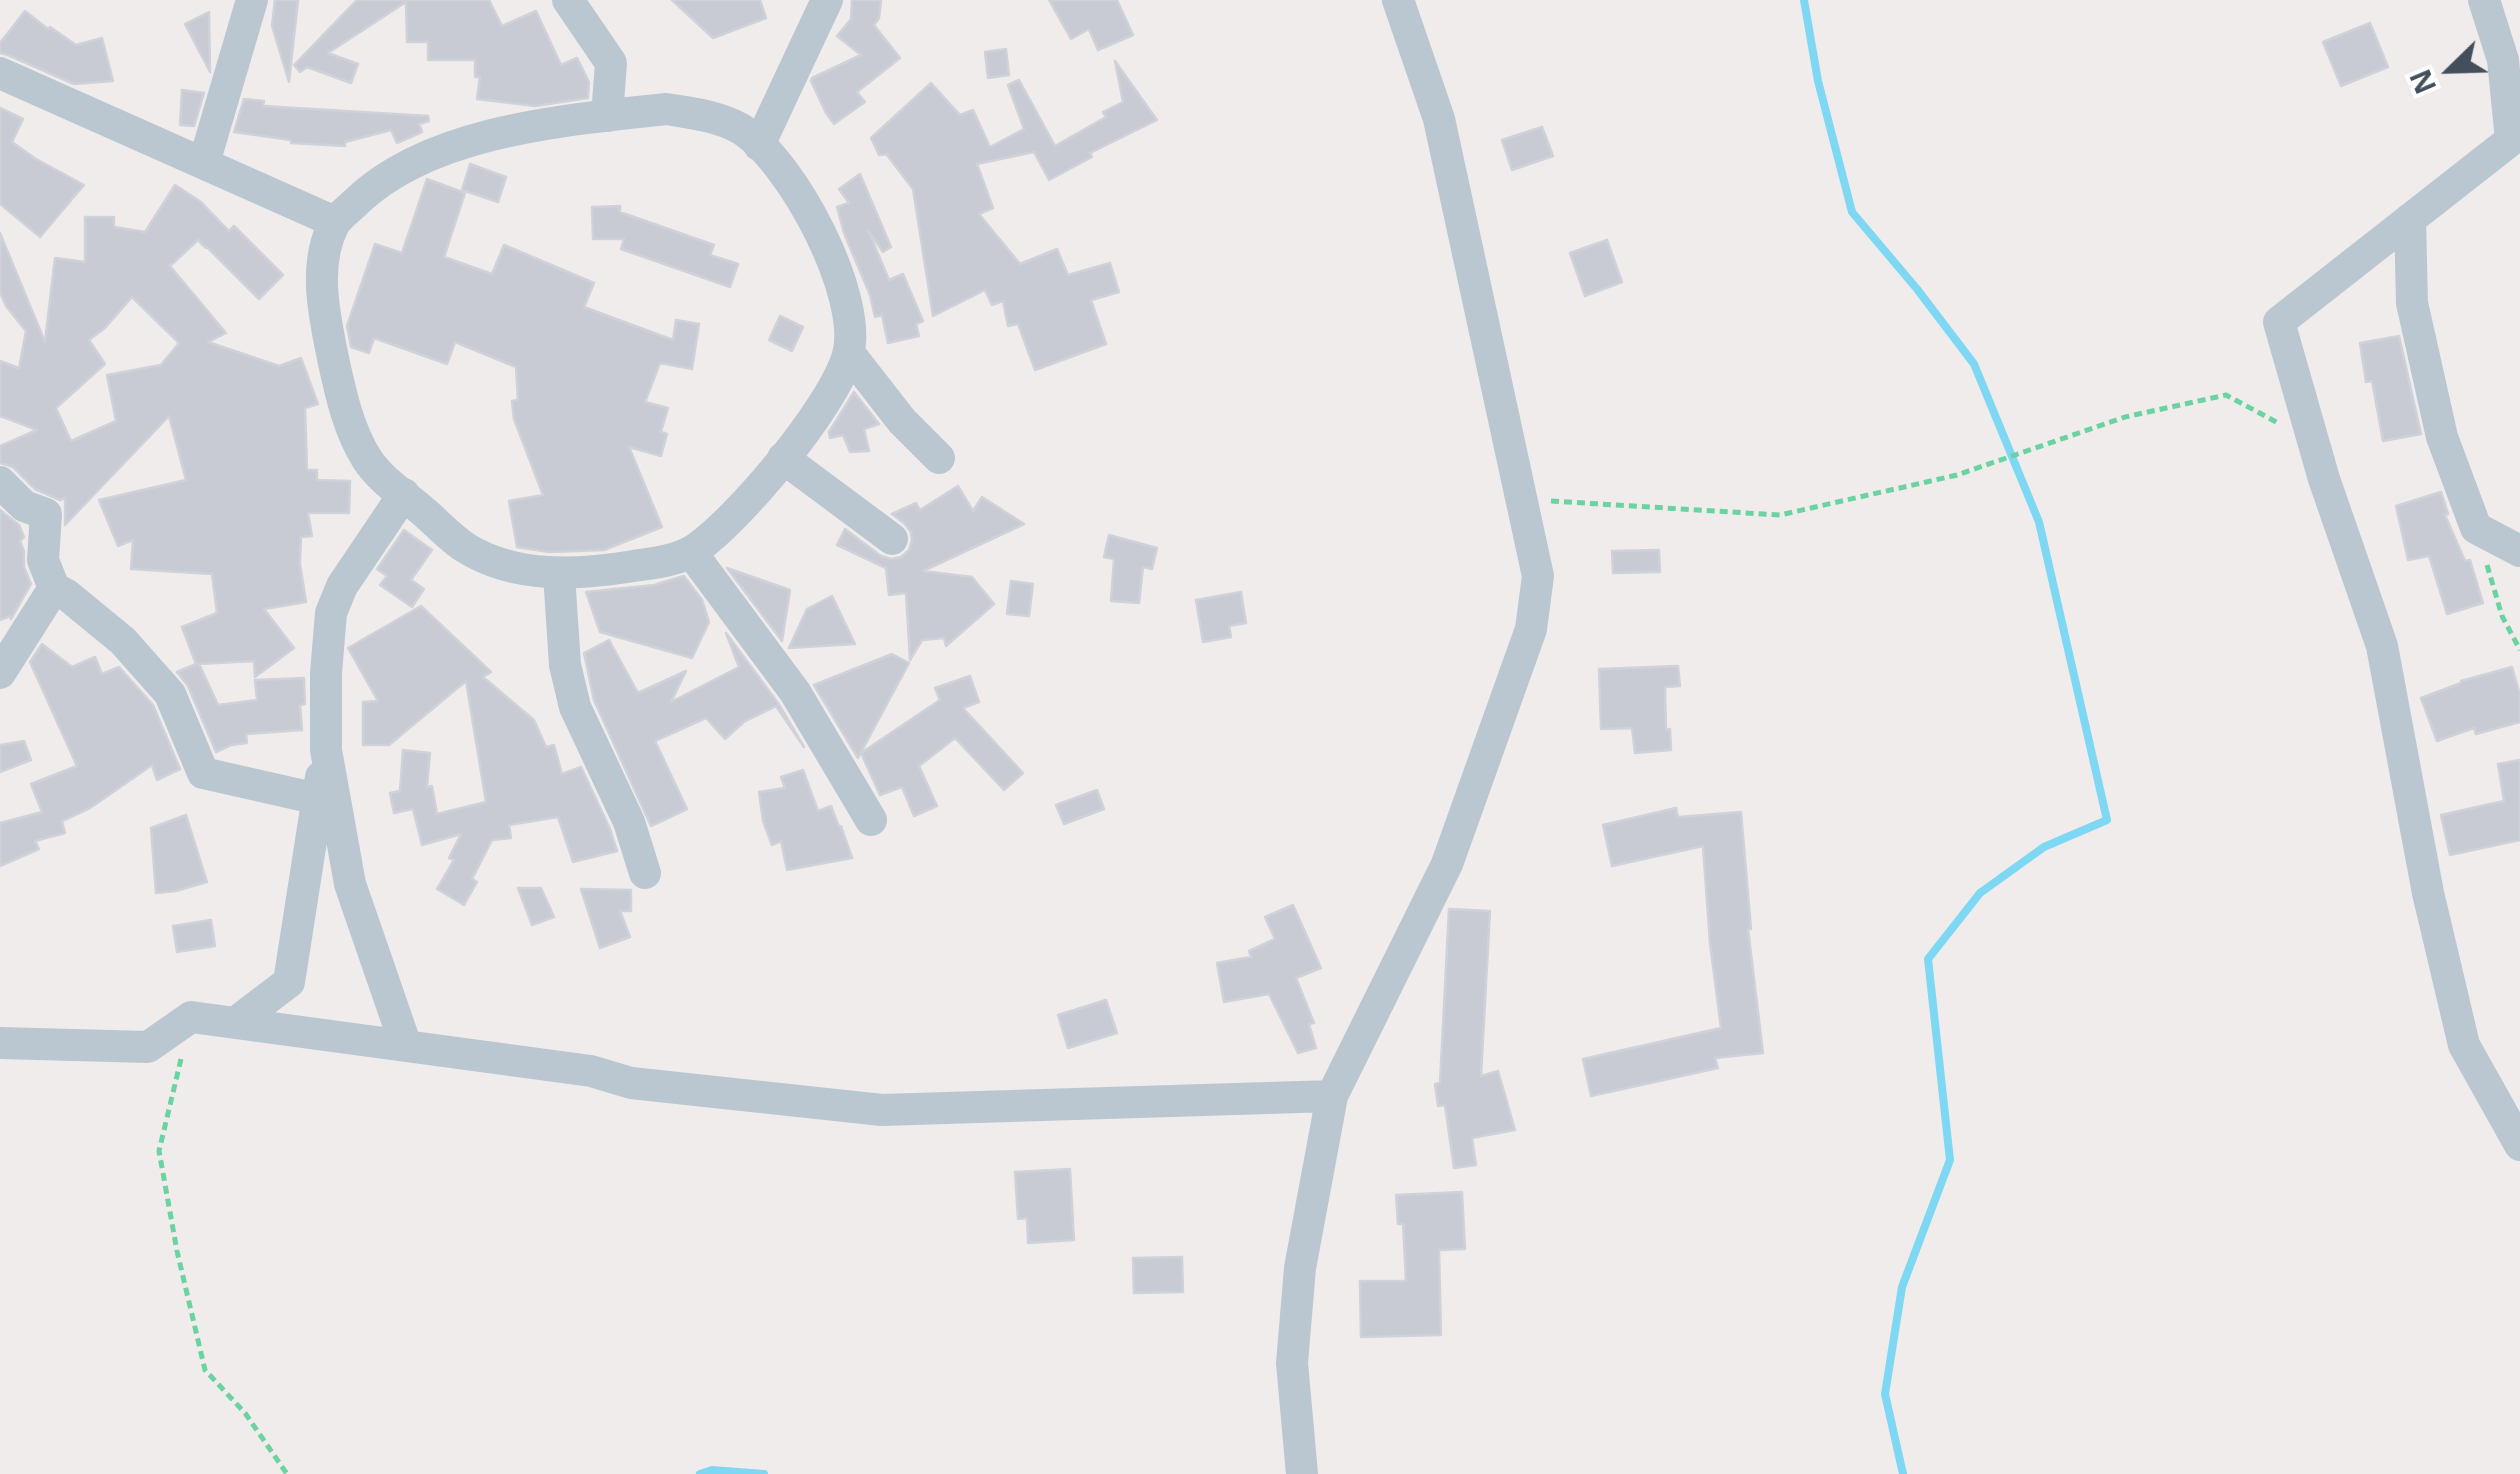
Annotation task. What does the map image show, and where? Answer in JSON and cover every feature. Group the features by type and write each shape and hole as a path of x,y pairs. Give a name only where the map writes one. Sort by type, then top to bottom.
{"street":[{"path":"204,162 252,0"},
{"path":"568,0 611,63 607,116"},
{"path":"760,145 827,0"},
{"path":"1302,1474 1292,1364 1300,1268 1332,1096 1447,864 1530,628 1538,576 1439,119 1398,0"},
{"path":"2484,0 2503,60 2514,114 2511,140 2279,322 2324,479 2382,646 2428,893 2464,1045 2520,1145"},
{"path":"0,73 335,222"},
{"path":"666,110 709,116 742,129 760,145 791,180 821,234 842,284 850,326 849,353 818,414 726,525 691,552 664,562 559,574 526,570 490,560 464,547 368,460 340,394 321,289 326,250 335,222 367,192 439,150 529,127 607,116 666,110"},
{"path":"2410,220 2412,303 2442,437 2476,528 2520,551"},
{"path":"849,353 902,421 939,458"},
{"path":"783,458 892,540"},
{"path":"0,482 24,506 46,514 42,560 54,588 123,641 170,694 203,773 318,798"},
{"path":"234,1022 289,982 326,750 331,613 342,586 404,494"},
{"path":"691,552 796,692 871,820"},
{"path":"559,574 565,665 575,708 628,822 644,873"},
{"path":"0,673 54,588"},
{"path":"326,750 350,884 406,1046"},
{"path":"0,1042 148,1047 191,1017 591,1071 631,1082 882,1110 1332,1096"}],"path":[{"path":"1523,498 1780,516 1957,475 2125,417 2226,395 2314,442"},
{"path":"2476,528 2502,616 2520,650"},
{"path":"191,1017 159,1151 177,1251 205,1370 246,1413 288,1474"}],"building":[{"path":"275,0 298,0 289,82 272,26"},
{"path":"357,0 489,0 502,26 536,11 561,65 577,58 589,82 588,98 535,106 477,99 480,77 475,77 475,60 428,60 428,42 407,42 406,2 328,53 358,64 351,83 307,67 300,72 294,65"},
{"path":"672,0 760,0 766,18 713,38"},
{"path":"852,0 881,0 874,25 900,58 857,92 865,102 834,124 811,81 861,55 837,36 851,19"},
{"path":"1049,0 1117,0 1133,35 1098,50 1089,29 1071,39"},
{"path":"25,11 76,45 102,38 113,81 74,84 0,53 0,43"},
{"path":"209,12 210,72 185,24"},
{"path":"2370,23 2388,67 2341,86 2323,42"},
{"path":"1006,49 1009,75 988,78 985,52"},
{"path":"1115,61 1157,120 1090,153 1092,157 1049,180 1034,152 977,164 993,208 979,214 1020,264 1057,249 1068,275 1110,263 1119,292 1091,300 1106,344 1035,370 1018,324 1008,326 1003,301 992,305 985,290 933,316 913,189 889,154 879,155 871,138 931,83 960,115 973,110 990,147 1024,129 1008,85 1019,80 1055,146 1106,117 1103,112 1123,102"},
{"path":"182,90 204,93 194,126 180,125"},
{"path":"244,99 264,101 263,106 428,116 429,121 419,124 422,132 397,143 391,130 345,142 345,146 291,143 234,132"},
{"path":"0,108 23,119 12,142 84,185 40,237 0,204"},
{"path":"1542,127 1553,156 1512,170 1502,140"},
{"path":"470,164 506,177 498,202 462,190"},
{"path":"860,174 891,247 883,252 868,230 889,280 903,274 923,321 916,324 919,336 888,343 882,315 875,317 844,233 837,207 849,203 839,189"},
{"path":"427,179 465,193 444,257 492,274 504,245 594,283 584,307 673,340 676,320 699,324 692,369 660,363 645,402 668,408 661,432 667,434 661,456 629,447 662,527 604,550 549,552 517,547 509,501 543,495 514,419 512,401 518,400 516,367 455,342 447,364 374,338 369,353 351,347 347,326 375,244 402,253"},
{"path":"175,185 201,202 229,231 234,226 283,275 259,299 198,240 170,266 226,333 208,342 279,366 301,358 318,404 305,408 307,470 317,470 317,480 350,481 349,513 308,513 312,536 301,537 300,564 306,602 264,609 294,648 255,677 254,661 199,664 218,705 257,700 255,680 304,678 302,730 246,734 247,743 216,752 188,686 177,672 196,664 182,627 217,613 212,574 131,569 133,540 118,546 99,500 186,480 169,416 65,525 65,498 60,500 35,489 13,467 0,463 0,446 37,430 0,416 0,361 19,368 26,331 0,292 0,233 45,342 55,258 85,262 85,217 114,217 114,227 145,232","holes":["132,297 179,343 161,365 107,375 116,421 71,441 56,408 105,364 89,340"]},
{"path":"620,206 620,212 714,245 710,255 738,264 730,287 621,249 624,239 593,239 592,207"},
{"path":"1607,240 1622,282 1585,296 1570,253"},
{"path":"780,316 803,327 792,351 769,340"},
{"path":"2399,336 2421,434 2383,441 2372,381 2366,382 2360,343"},
{"path":"854,392 879,424 864,429 869,451 850,452 843,435 830,438 829,432"},
{"path":"958,486 973,511 982,497 1024,524 923,571 972,577 994,604 946,646 944,638 922,640 910,660 906,593 889,595 886,568 837,545 845,529 881,556 901,557 909,550 911,532 892,514 916,503 920,510"},
{"path":"2441,492 2448,514 2445,515 2465,561 2470,560 2483,603 2447,614 2429,556 2408,560 2396,506"},
{"path":"0,510 19,525 24,537 20,541 24,567 31,584 11,619 10,616 0,620"},
{"path":"404,530 432,550 411,580 424,589 412,607 380,585 387,576 377,569"},
{"path":"1109,535 1157,548 1152,569 1143,567 1139,603 1111,601 1114,559 1104,557"},
{"path":"1659,550 1660,572 1613,573 1612,551"},
{"path":"727,568 790,590 782,641"},
{"path":"684,576 702,600 709,622 692,658 600,632 586,592 654,585"},
{"path":"1011,581 1033,584 1029,616 1007,614"},
{"path":"1241,592 1246,623 1229,626 1231,637 1203,642 1196,600"},
{"path":"832,596 855,644 789,648 807,609"},
{"path":"421,606 491,672 483,677 534,720 546,747 554,745 562,774 581,767 617,851 573,862 558,817 509,825 511,838 492,840 464,905 437,889 454,860 449,858 461,834 422,845 413,809 394,813 390,793 400,791 403,750 430,753 427,787 432,786 437,814 486,802 466,681 389,745 363,745 363,702 378,701 348,648"},
{"path":"726,633 778,703 804,747 776,706 745,721 725,739 706,718 655,741 687,809 651,826 594,700 584,653 609,640 638,693 686,671 671,702 739,667"},
{"path":"42,644 72,667 95,657 102,674 119,667 153,705 180,769 157,780 152,765 90,808 62,821 65,833 35,841 39,849 0,866 0,823 42,812 31,784 77,766 30,662"},
{"path":"892,654 909,663 858,758 814,685"},
{"path":"1678,666 1680,686 1665,687 1666,730 1670,729 1671,750 1635,753 1632,728 1601,729 1599,669"},
{"path":"2512,667 2520,695 2520,722 2476,734 2474,728 2437,741 2421,698 2461,681"},
{"path":"970,676 979,702 963,708 1023,773 1004,790 955,738 919,766 937,806 914,816 902,787 880,795 861,753 940,700 935,688"},
{"path":"24,741 31,760 0,772 0,745"},
{"path":"2520,760 2520,840 2450,855 2441,815 2504,801 2498,764"},
{"path":"803,770 818,811 831,806 852,858 787,870 781,841 772,845 763,821 759,792 785,788 781,777"},
{"path":"1097,790 1104,809 1064,824 1056,805"},
{"path":"1676,808 1678,817 1741,812 1748,929 1763,1053 1715,1058 1718,1068 1591,1096 1583,1059 1721,1028 1703,846 1612,866 1603,825"},
{"path":"186,815 207,882 156,893 151,828"},
{"path":"518,888 541,888 554,917 532,925"},
{"path":"581,889 631,890 631,911 620,911 630,937 600,948"},
{"path":"1293,905 1321,968 1296,978 1314,1023 1309,1024 1316,1048 1298,1053 1269,994 1224,1002 1217,963 1251,957 1249,951 1275,939 1265,917"},
{"path":"1449,909 1490,911 1481,1076 1498,1071 1515,1130 1472,1138 1476,1165 1454,1168 1445,1105 1438,1106 1435,1084 1440,1083"},
{"path":"211,920 215,946 177,952 173,926"},
{"path":"1106,1000 1117,1033 1068,1048 1058,1015"},
{"path":"1070,1169 1074,1240 1028,1243 1027,1218 1018,1219 1015,1172"},
{"path":"1462,1192 1465,1249 1439,1250 1441,1335 1361,1337 1360,1281 1406,1281 1403,1224 1398,1224 1396,1195"},
{"path":"1182,1257 1183,1292 1134,1293 1133,1258"}],"waterway":[{"path":"1804,0 1818,81 1852,212 1974,364 2039,522 2107,820 2044,847 1980,893 1928,959 1950,1160 1902,1287 1885,1394 1903,1474"},
{"path":"700,1474 712,1470 764,1474"}]}
